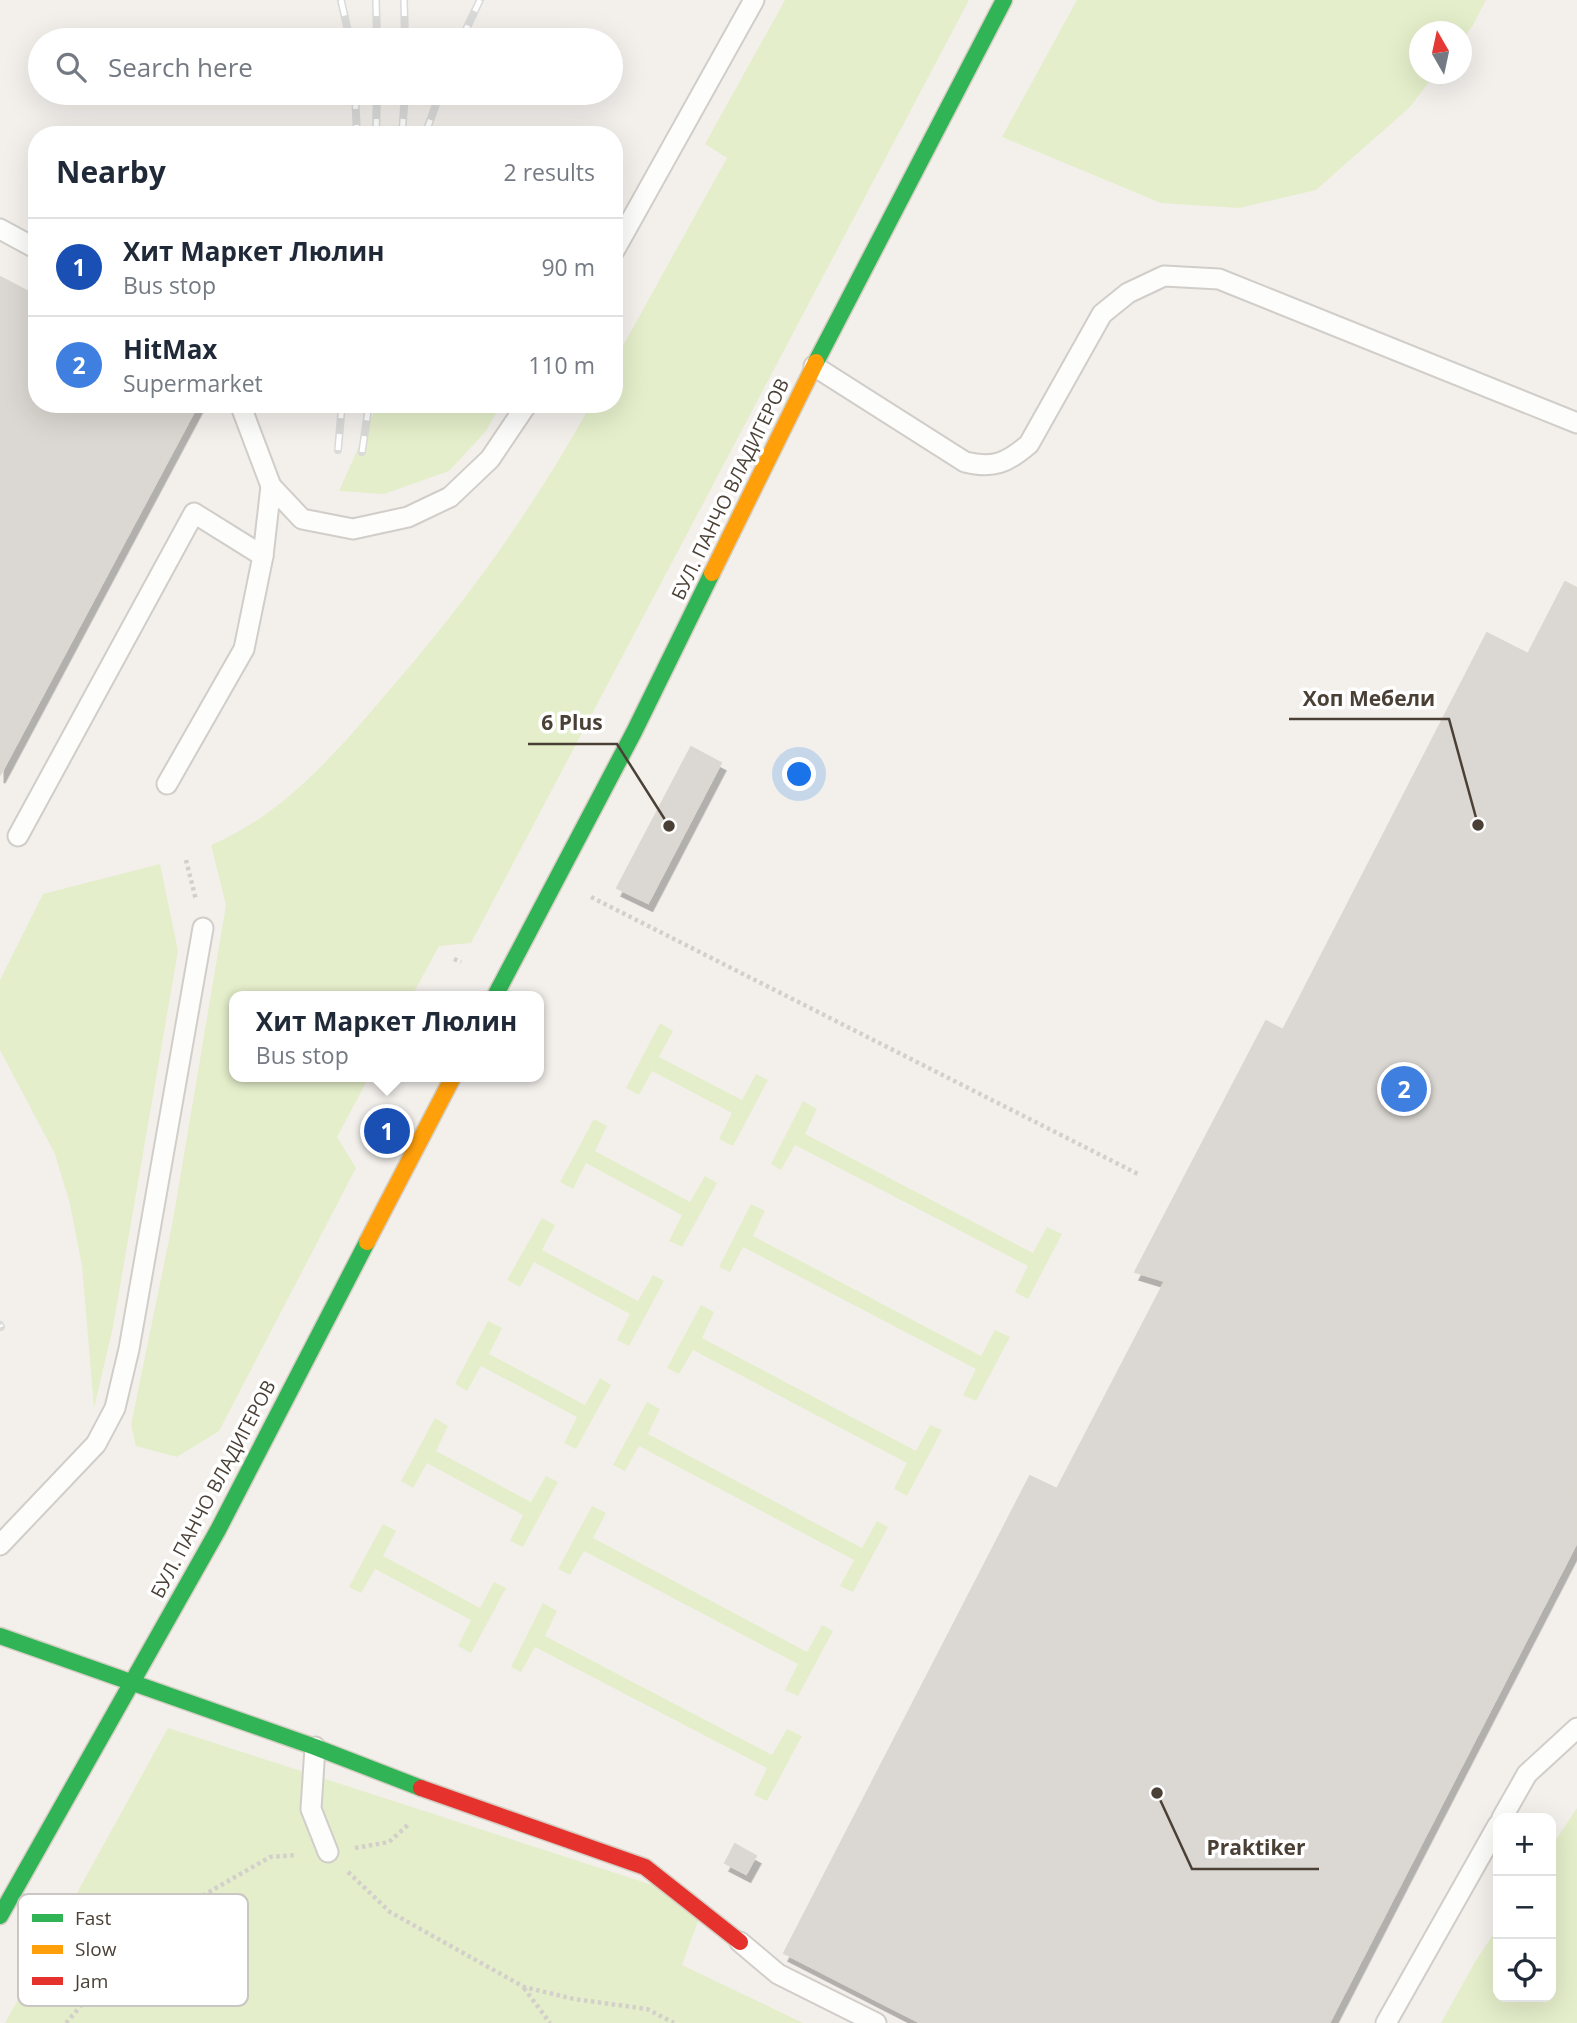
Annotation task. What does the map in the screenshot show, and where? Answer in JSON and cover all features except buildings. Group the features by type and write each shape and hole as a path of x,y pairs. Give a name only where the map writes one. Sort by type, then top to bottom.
{"street":[{"name":"БУЛ. ПАНЧО ВЛАДИГЕРОВ","path":"498,991 634,732 814,366 1004,0"},
{"name":"БУЛ. ПАНЧО ВЛАДИГЕРОВ","path":"0,1916 218,1530 450,1082"},
{"path":"0,1636 645,1867 740,1942"}],"lane":[{"path":"623,235 754,0"},
{"path":"0,229 28,244"},
{"path":"814,366 965,462 986,467 1013,458 1029,444 1101,314 1128,293 1164,276 1219,279 1577,423"},
{"path":"243,413 271,486 302,519 353,529 408,517 450,497 490,459 521,413"},
{"path":"167,784 244,649 264,556 271,486"},
{"path":"18,836 194,513 264,556"},
{"path":"0,1545 96,1444 115,1408 128,1349 203,928"},
{"path":"1505,1813 1527,1774 1577,1728"},
{"path":"316,1747 311,1810 328,1852"},
{"path":"1386,2023 1493,1834"},
{"path":"740,1942 778,1973 876,2023"}],"path":[{"path":"186,860 195,894"},
{"path":"590,897 1140,1175"},
{"path":"454,959 461,962"},
{"path":"206,1894 270,1857 328,1852 389,1842 441,1796"},
{"path":"328,1852 390,1912 524,1987 574,1999 647,2009 674,2023"},
{"path":"524,1987 550,2023"},
{"path":"66,2023 81,2006"}],"green space":[{"path":"785,0 969,0 471,943 439,946 415,991 229,991 229,1082 366,1082 337,1137 356,1168 219,1431 177,1457 136,1446 131,1425 173,1220 226,905 211,845 262,817 307,780 348,738 470,591 522,518 586,413 623,413 623,346 727,158 705,144"},
{"path":"1077,0 1486,0 1472,26 1472,21 1409,21 1409,84 1427,84 1410,107 1316,190 1239,208 1161,203 1002,137"},
{"path":"374,413 496,413 486,431 449,471 384,494 339,491"},
{"path":"160,864 178,951 113,1327 94,1408 82,1266 70,1204 55,1154 0,1050 0,980 43,894"},
{"path":"660,1023 673,1031 659,1057 742,1100 756,1074 768,1080 733,1146 719,1139 732,1113 652,1071 639,1095 626,1088"},
{"path":"803,1101 817,1109 805,1134 1033,1253 1047,1227 1062,1234 1028,1299 1015,1292 1028,1266 795,1145 781,1170 771,1164"},
{"path":"594,1119 607,1126 595,1151 690,1202 705,1176 717,1183 682,1247 669,1241 682,1215 586,1163 573,1189 560,1182"},
{"path":"751,1204 765,1211 753,1236 981,1356 995,1330 1010,1337 976,1401 963,1395 976,1369 743,1247 730,1272 719,1267"},
{"path":"542,1218 555,1225 542,1250 638,1301 653,1275 664,1281 629,1346 617,1340 630,1314 534,1262 520,1287 507,1280"},
{"path":"701,1305 714,1312 702,1338 916,1451 930,1425 942,1430 907,1496 894,1489 907,1463 693,1350 679,1374 667,1368"},
{"path":"488,1321 502,1328 489,1354 585,1405 600,1378 611,1385 576,1449 564,1443 577,1417 481,1366 467,1391 455,1384"},
{"path":"647,1402 660,1409 648,1434 862,1548 877,1521 888,1527 853,1592 840,1586 854,1560 639,1446 625,1471 613,1465"},
{"path":"435,1418 448,1426 436,1451 531,1502 546,1476 558,1482 523,1547 510,1541 523,1515 427,1463 413,1488 401,1481"},
{"path":"592,1506 606,1513 593,1538 807,1652 822,1625 833,1631 798,1696 785,1690 798,1664 584,1551 570,1575 558,1569"},
{"path":"383,1524 396,1531 383,1556 480,1608 494,1582 506,1588 471,1653 458,1646 471,1620 375,1569 361,1593 349,1587"},
{"path":"543,1603 557,1611 545,1636 772,1755 787,1729 802,1736 767,1801 754,1795 767,1768 535,1647 521,1672 511,1667"},
{"path":"168,1728 705,1902 682,1965 803,2023 5,2023 18,1999 18,2006 248,2006 248,1894 76,1894"},
{"path":"1577,1808 1577,2023 1441,2023 1493,1935 1493,2002 1556,2002 1556,1840"}],"railway":[{"path":"341,0 347,28"},
{"path":"376,0 377,28"},
{"path":"404,0 405,28"},
{"path":"467,28 480,0"},
{"path":"356,105 357,126"},
{"path":"376,126 377,105"},
{"path":"403,126 404,105"},
{"path":"428,126 436,105"},
{"path":"338,450 341,413"},
{"path":"362,452 368,413"}],"traffic: fast":[{"path":"816,362 1004,0"},
{"path":"498,991 634,732 712,573"},
{"path":"0,1916 218,1530 367,1242"},
{"path":"0,1636 315,1747 421,1788"}],"traffic: slow":[{"path":"712,573 816,362"},
{"path":"367,1242 450,1082"}],"traffic: jam":[{"path":"421,1788 645,1867 740,1942"}],"place":[{"name":"Хоп Мебели","path":"1478,825"},
{"name":"6 Plus","path":"669,826"},
{"name":"HitMax","path":"1404,1089"},
{"name":"Хит Маркет Люлин","path":"387,1131"},
{"name":"Praktiker","path":"1157,1793"}]}
